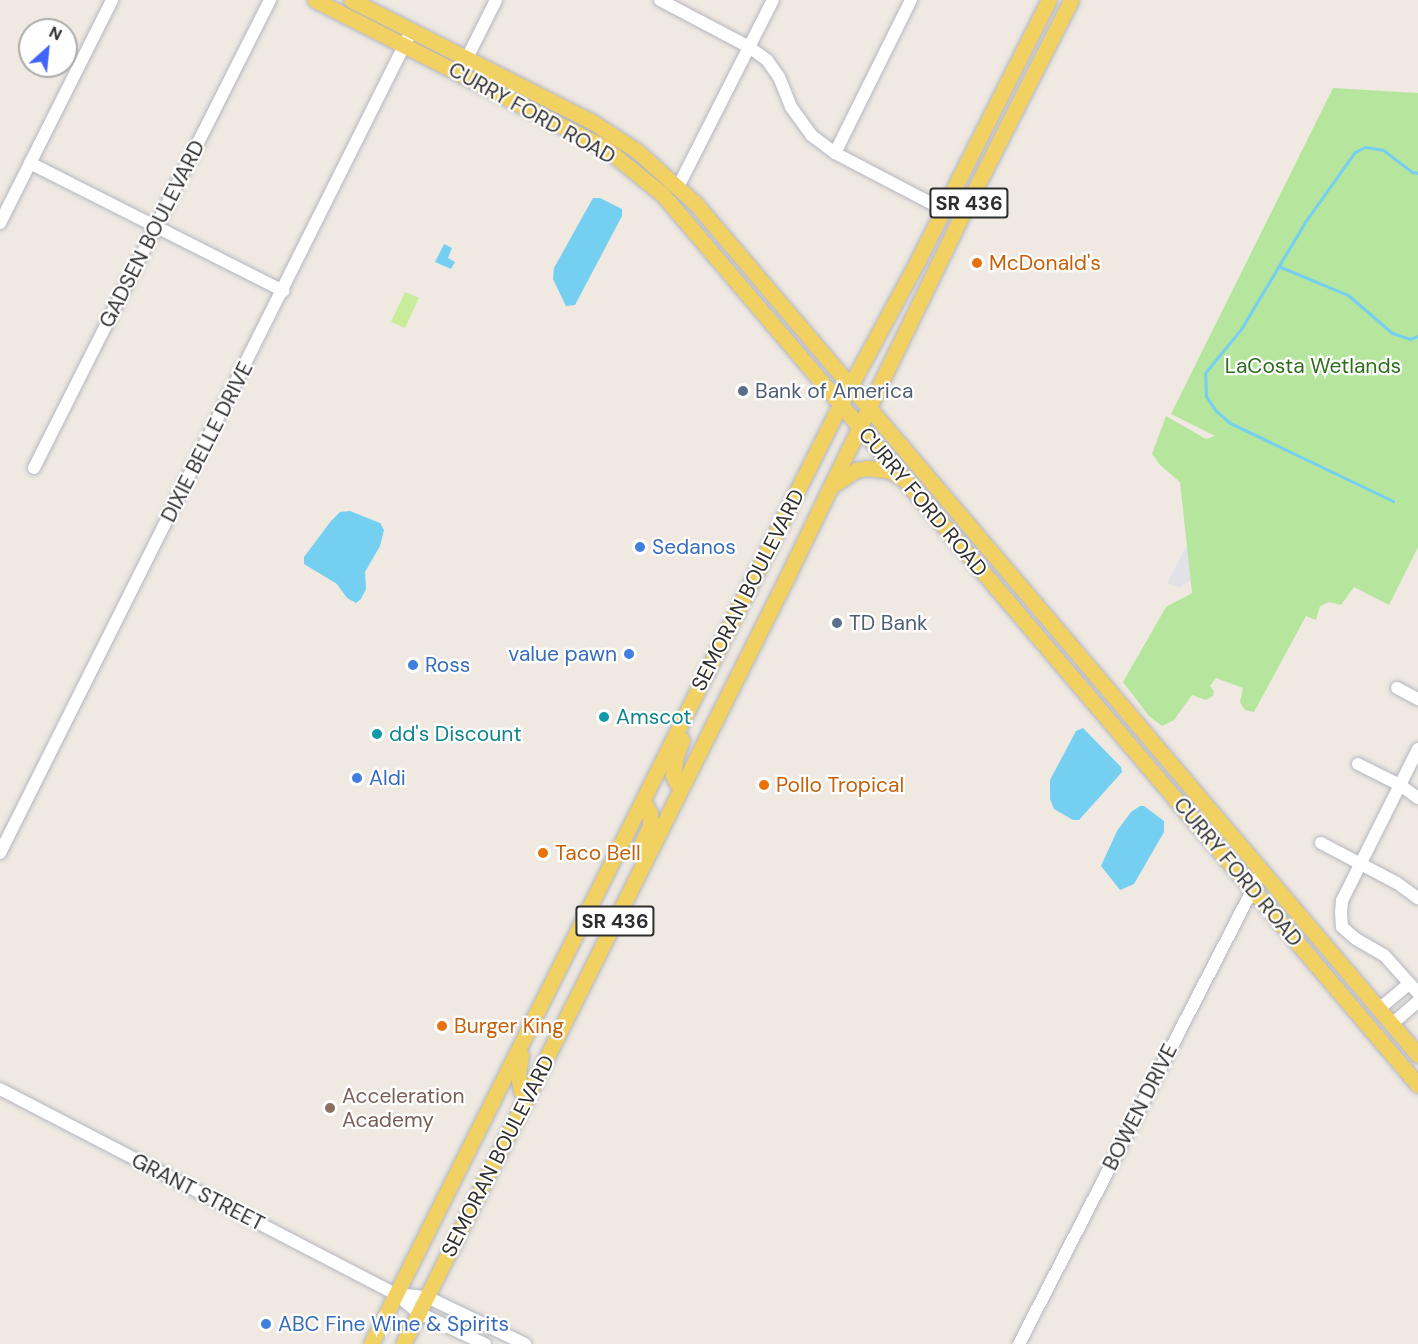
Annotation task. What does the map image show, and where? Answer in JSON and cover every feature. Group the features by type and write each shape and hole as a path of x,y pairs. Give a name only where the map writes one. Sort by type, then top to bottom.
{"main road":[{"name":"CURRY FORD ROAD","path":"316,0 604,147 663,195 1418,1085"},
{"name":"CURRY FORD ROAD","path":"351,0 591,121 637,151 678,187 869,406 1418,1055"},
{"name":"SEMORAN BOULEVARD","path":"371,1344 840,405 944,210 1049,0"},
{"name":"SEMORAN BOULEVARD","path":"403,1344 831,487 1071,0"},
{"path":"604,147 624,153 669,188 678,187"},
{"path":"831,487 856,470 867,468 891,471 904,480"},
{"path":"994,584 1011,595 1069,661 1088,665"},
{"path":"1077,682 1095,686 1137,734 1163,754"},
{"path":"682,785 676,782 673,775 676,756 682,742 684,719"},
{"path":"591,968 588,956 590,947 650,826 650,813 643,801"},
{"path":"1308,954 1339,982 1367,1013 1392,1024"},
{"path":"1379,1040 1392,1040 1400,1045 1418,1066"},
{"path":"523,1043 518,1073 520,1091 526,1100"}],"street":[{"path":"1,220 112,0"},
{"name":"GADSEN BOULEVARD","path":"34,468 270,0"},
{"path":"460,73 496,0"},
{"path":"660,0 749,47 767,60 791,107 811,135 835,153 944,210"},
{"path":"678,187 773,0"},
{"path":"835,153 911,0"},
{"name":"DIXIE BELLE DRIVE","path":"0,853 412,30"},
{"path":"30,163 283,291"},
{"path":"1397,688 1418,699"},
{"path":"1379,1009 1414,989 1384,955 1356,939 1342,927 1342,901 1418,749"},
{"path":"1358,765 1400,785 1418,798"},
{"path":"1321,843 1413,892 1418,898"},
{"name":"BOWEN DRIVE","path":"1019,1344 1262,871"},
{"path":"1392,1024 1418,1001"},
{"name":"GRANT STREET","path":"0,1089 396,1294 419,1313 485,1344"},
{"name":"GRANT STREET","path":"396,1294 427,1297 525,1344"}],"shaded area":[{"path":"1186,546 1189,546 1191,579 1180,588 1167,583"}],"green space":[{"name":"LaCosta Wetlands","path":"1333,88 1418,93 1418,547 1389,605 1354,587 1341,605 1329,602 1320,606 1316,620 1306,616 1254,712 1245,710 1240,702 1243,688 1216,678 1210,686 1214,691 1213,696 1206,700 1192,695 1174,720 1162,726 1149,716 1123,682 1166,607 1192,593 1180,482 1160,465 1152,454 1166,416 1206,439 1215,436 1171,414"},
{"path":"405,292 419,298 405,328 391,322"}],"water":[{"path":"593,198 600,198 622,209 622,216 575,305 566,306 553,279 554,268"},
{"path":"444,244 452,248 448,258 455,262 451,269 435,262"},
{"path":"350,511 380,523 384,530 380,546 365,572 366,589 356,603 347,598 337,584 304,564 304,557 331,521 340,512"},
{"path":"1083,728 1121,767 1122,772 1079,820 1073,820 1054,809 1050,799 1050,780 1076,731"},
{"path":"1144,806 1164,821 1164,832 1134,884 1120,890 1101,866 1117,831 1131,812"}],"waterway":[{"path":"1393,501 1230,423 1216,411 1206,396 1205,373 1241,329 1305,222 1355,152 1365,147 1383,150 1412,172 1418,173"},
{"path":"1278,266 1348,295 1392,333 1410,339 1418,336"}],"place":[{"name":"McDonald's","path":"977,263"},
{"name":"Bank of America","path":"743,391"},
{"name":"Sedanos","path":"640,547"},
{"name":"TD Bank","path":"837,623"},
{"name":"value pawn","path":"629,654"},
{"name":"Ross","path":"413,665"},
{"name":"Amscot","path":"604,717"},
{"name":"dd's Discount","path":"377,734"},
{"name":"Aldi","path":"357,778"},
{"name":"Pollo Tropical","path":"764,785"},
{"name":"Taco Bell","path":"543,853"},
{"name":"Burger King","path":"442,1026"},
{"name":"Acceleration Academy","path":"330,1108"},
{"name":"ABC Fine Wine & Spirits","path":"266,1324"}]}
